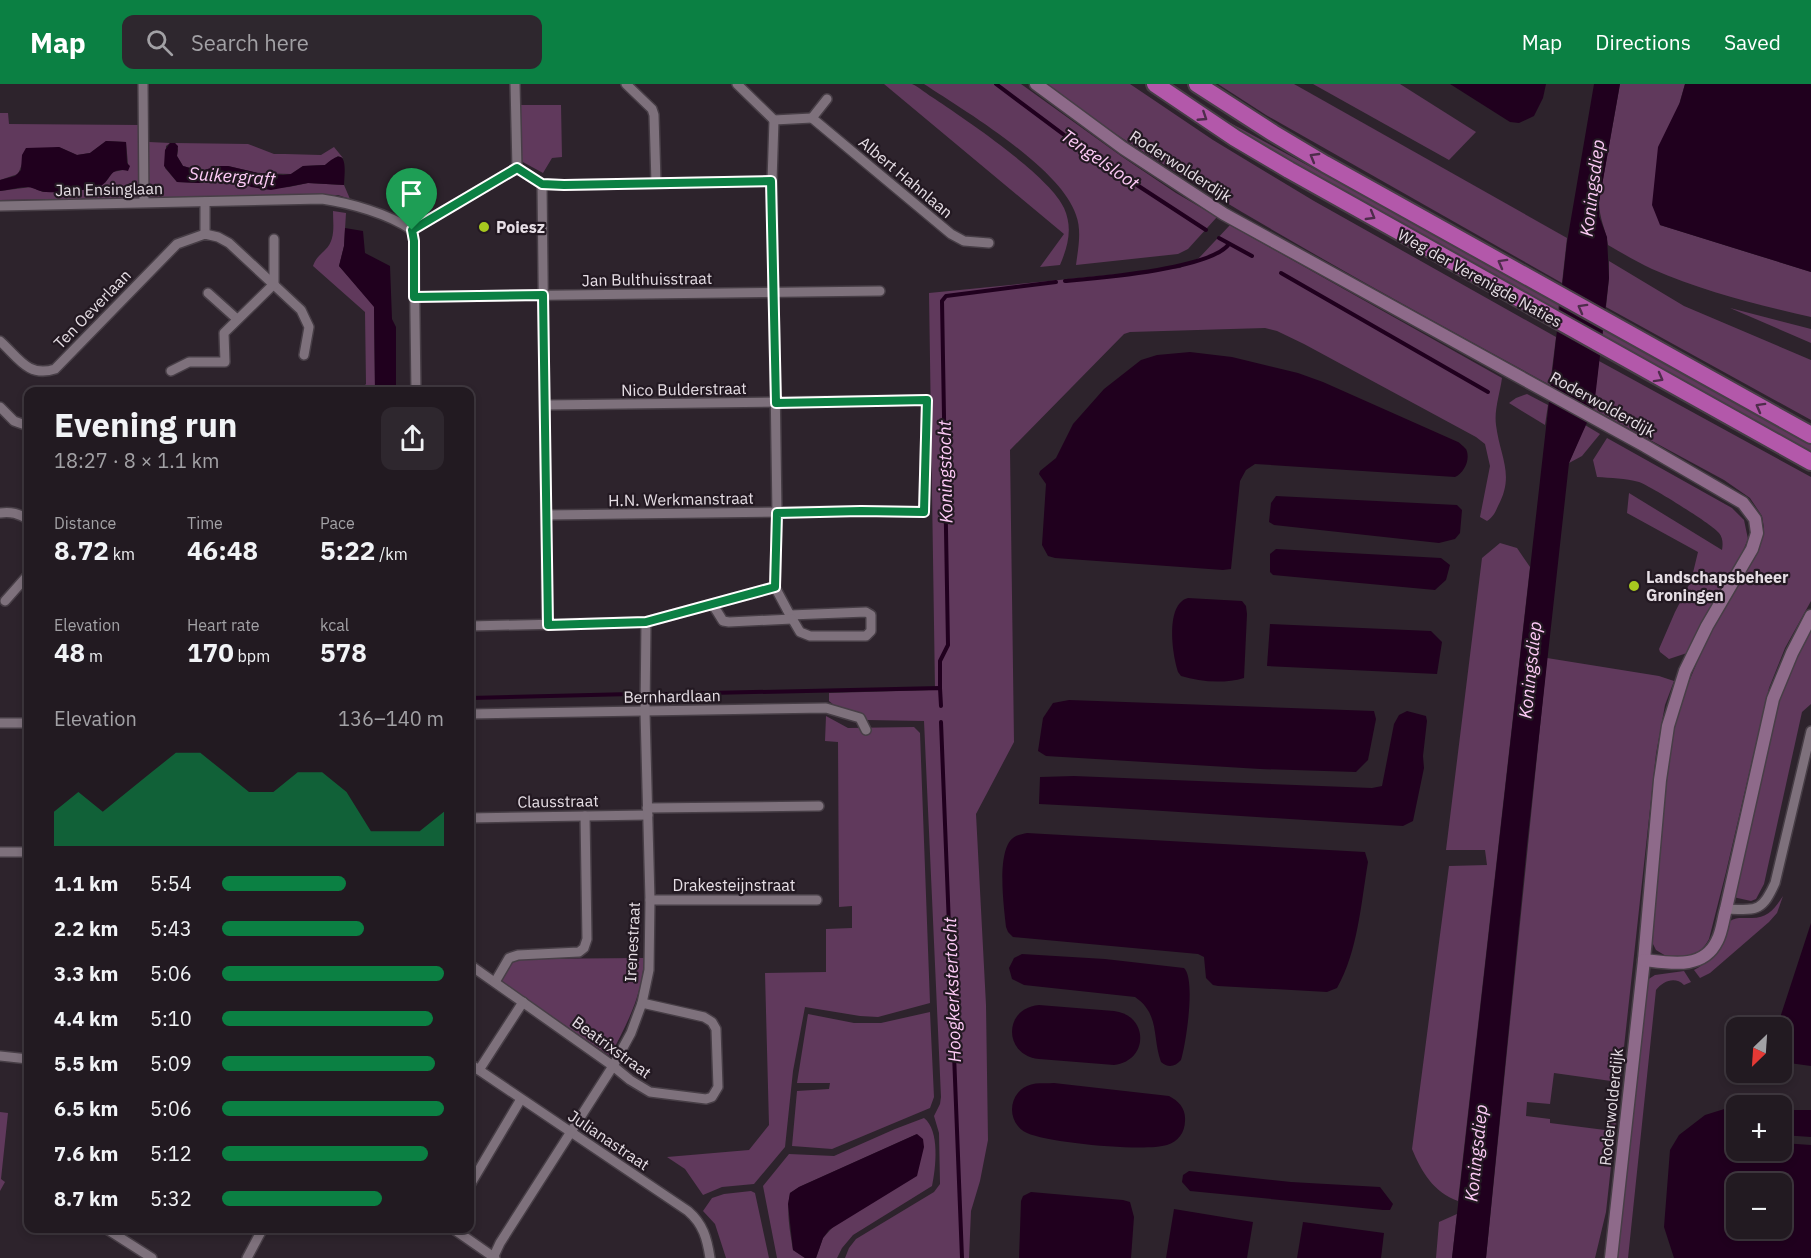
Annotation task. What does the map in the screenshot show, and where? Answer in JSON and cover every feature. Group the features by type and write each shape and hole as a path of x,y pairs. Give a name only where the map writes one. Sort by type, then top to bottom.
{"highway":[{"name":"Weg der Verenigde Naties","path":"1155,84 1235,138 1288,170 1811,462"},
{"name":"Weg der Verenigde Naties","path":"1197,84 1273,133 1811,435"}],"street":[{"path":"143,84 144,202"},
{"path":"515,84 517,168"},
{"path":"626,84 652,110 654,115 656,183"},
{"path":"737,84 774,120 812,118 827,99"},
{"name":"Roderwolderdijk","path":"1036,84 1123,148 1224,214 1545,390 1743,503 1755,519 1757,533 1752,549 1707,626 1685,671 1668,726 1660,780 1644,960 1611,1258"},
{"name":"Albert Hahnlaan","path":"812,118 951,234 964,241 989,243"},
{"path":"713,605 723,621 729,622 791,617 866,612 871,615 871,631 866,636 810,636 800,632 791,617 775,587 776,403 771,181 774,120"},
{"path":"517,168 542,184 771,181"},
{"path":"416,387 412,230 517,168"},
{"path":"542,184 548,625"},
{"name":"Jan Ensinglaan","path":"0,206 322,199 350,204 403,224 412,230"},
{"path":"205,202 205,234 229,243 301,310 309,327 304,355"},
{"name":"Ten Oeverlaan","path":"0,341 32,370 42,372 55,369 177,244 205,234"},
{"path":"171,371 189,362 225,362 224,333 274,284 274,239"},
{"name":"Jan Bulthuisstraat","path":"414,297 880,291"},
{"path":"208,293 237,319"},
{"name":"Nico Bulderstraat","path":"545,405 927,400 924,512"},
{"path":"0,407 14,421 24,425"},
{"name":"H.N. Werkmanstraat","path":"546,516 924,512"},
{"path":"0,513 18,514 24,517"},
{"path":"5,602 24,580"},
{"path":"474,626 646,622 775,587"},
{"path":"1644,960 1674,964 1685,963 1707,955 1717,941 1773,699 1792,653 1811,616"},
{"name":"Irenestraat","path":"494,1258 500,1243 613,1066 631,1033 642,1003 649,970 650,900 645,712 646,622"},
{"name":"Bernhardlaan","path":"474,714 826,708 860,718 866,730"},
{"path":"0,723 24,723"},
{"path":"1726,909 1752,909 1767,902 1775,883 1811,731"},
{"name":"Clausstraat","path":"474,818 585,816 648,811 819,806"},
{"path":"495,982 510,958 518,955 579,952 584,948 587,939 585,816"},
{"path":"0,852 24,852"},
{"name":"Drakesteijnstraat","path":"650,900 817,900"},
{"name":"Beatrixstraat","path":"474,968 650,1092 706,1099 712,1097 718,1087 716,1029 712,1022 704,1017 642,1003"},
{"path":"479,1070 524,1002"},
{"path":"0,1056 24,1059"},
{"name":"Julianastraat","path":"474,1067 688,1211 697,1219 707,1236 710,1258"},
{"path":"474,1178 521,1099"},
{"path":"113,1233 152,1258"},
{"path":"247,1258 260,1233"},
{"path":"459,1233 494,1258"}],"shaded area":[{"path":"884,84 912,84 918,87 986,134 1042,180 1056,195 1067,215 1069,230 1060,265 1040,267 1064,234"},
{"path":"924,84 1021,84 1121,156 1217,217 1188,249 1178,254 1076,265 1079,240 1078,221 1067,197 1052,178 1010,142"},
{"path":"1045,84 1130,84 1213,140 1314,201 1556,337 1550,385 1212,194 1085,114"},
{"path":"1218,84 1294,84 1567,238 1562,283 1266,115"},
{"path":"1313,84 1400,84 1476,132 1449,160"},
{"path":"1620,84 1685,84 1680,101 1660,225 1811,272 1811,317 1710,291 1652,269 1608,245 1599,202"},
{"path":"521,105 561,105 562,157 552,158 543,173 521,161"},
{"path":"0,113 8,113 9,124 141,125 138,198 0,200 0,191 31,187 43,192 58,192 105,183 113,172 123,170 128,164 126,142 106,141 90,153 77,155 59,147 22,155 22,164 18,174 0,180"},
{"path":"1225,120 1559,303 1558,314 1251,139"},
{"path":"149,142 170,143 166,146 165,168 177,182 199,183 224,177 261,189 308,183 344,185 350,199 338,195 149,198"},
{"path":"175,143 248,144 274,154 321,155 334,147 343,158 338,156 325,165 303,166 291,174 258,173 228,166 218,166 201,171 183,166 177,156 178,150"},
{"path":"333,211 346,213 344,246 339,266 374,306 375,387 363,387 366,384 365,312 313,266 329,246 333,232"},
{"path":"1230,225 1502,378 1496,419 1506,475 1503,495 1491,518 1487,521 1480,517 1490,466 1485,444 1476,437 1304,344 1265,328 1124,334 1010,450 1014,742 976,814 986,1005 988,1140 971,1211 969,1258 845,1258 856,1239 934,1192 940,1184 939,1133 934,1116 941,1097 924,721 850,718 829,701 829,693 935,690 929,293 1180,268 1199,258"},
{"path":"1609,261 1684,306 1811,360 1811,420 1606,307"},
{"path":"1730,308 1811,329 1811,343"},
{"path":"1603,328 1811,444 1811,455 1602,339"},
{"path":"1599,361 1811,477 1811,601 1785,648 1769,688 1709,939 1697,952 1671,959 1656,950 1649,936 1668,763 1679,706 1707,638 1760,544 1764,528 1762,516 1750,498 1724,480 1593,409"},
{"path":"1527,394 1548,405 1545,425 1509,403"},
{"path":"1585,425 1600,434 1582,456 1569,463"},
{"path":"1607,438 1732,508 1744,520 1748,539 1739,560 1706,614 1687,653 1669,659 1659,649 1691,581 1698,552 1627,513 1629,493 1722,550 1722,539 1714,528 1639,482 1597,477 1593,460"},
{"path":"1500,543 1517,548 1530,567 1458,1201 1435,1187 1412,1149 1449,866 1487,865 1485,850 1446,850 1482,558"},
{"path":"1811,628 1811,704 1802,712 1764,884 1756,899 1751,901 1733,897 1781,692"},
{"path":"1547,658 1659,676 1674,681 1665,705 1656,754 1606,1212 1595,1258 1486,1258","holes":["1554,1073 1611,1081 1605,1130 1550,1123 1550,1119 1526,1116 1527,1102 1550,1104"]},
{"path":"826,716 848,728 914,727 920,733 930,1003 878,1017 805,1007 793,1071 785,1147 754,1184 722,1187 703,1195 685,1169 667,1157 749,1150 769,1125 765,973 826,972 826,929 852,928 852,906 839,907 838,742 825,741"},
{"path":"1783,896 1777,913 1769,922 1710,973 1700,978 1694,970 1709,958 1725,925 1739,918 1755,918 1765,915"},
{"path":"644,958 637,996 610,1056 500,981 515,959"},
{"path":"1684,971 1691,982 1684,985 1673,980 1662,984 1656,990 1628,1258 1615,1258 1644,982 1655,975"},
{"path":"930,1012 934,1097 930,1108 832,1149 792,1146 797,1091 829,1089 830,1083 797,1083 808,1014 854,1023 881,1023"},
{"path":"0,1112 8,1113 1,1179 5,1182 0,1191"},
{"path":"924,1118 933,1131 935,1140 935,1169 932,1186 853,1235 837,1258 816,1258 823,1238 917,1134 799,1187 790,1193 789,1222 793,1250 805,1258 777,1258 763,1186 789,1154 834,1156"},
{"path":"751,1191 755,1193 769,1258 726,1258 715,1224 703,1211 712,1198 724,1194"},
{"path":"1457,1214 1452,1258 1436,1258 1439,1222"}],"water":[{"path":"1450,84 1546,84 1543,98 1534,116 1519,123 1510,122"},
{"name":"Koningsdiep","path":"1594,84 1620,84 1599,202 1599,216 1607,237 1609,278 1594,407 1569,463 1527,845 1486,1258 1452,1258 1567,242"},
{"path":"1685,84 1811,84 1811,272 1660,225 1652,205 1658,147 1680,102"},
{"path":"106,141 126,142 127,163 130,166 128,171 121,170 112,173 100,186 64,192 44,192 28,187 0,191 0,180 15,176 21,170 22,155 26,148 59,147 77,155 90,153"},
{"name":"Suikergraft","path":"170,143 178,146 177,156 183,166 201,171 218,166 228,166 258,173 283,175 291,174 303,166 325,165 332,159 341,157 344,165 344,185 308,183 271,190 251,187 232,178 224,177 199,183 177,182 164,166 165,150"},
{"path":"345,228 363,231 365,253 390,266 392,319 396,327 396,387 375,387 374,307 339,266 344,246"},
{"path":"1190,352 1232,357 1298,373 1323,382 1459,442 1466,449 1468,457 1466,465 1455,477 1255,464 1246,470 1240,481 1231,569 1048,556 1042,545 1046,484 1039,474 1040,471 1056,458 1073,424 1104,389 1141,360 1157,355"},
{"path":"1276,496 1457,505 1462,510 1460,533 1455,539 1439,543 1274,525 1269,522 1271,503"},
{"path":"1276,549 1441,558 1450,565 1446,580 1435,590 1273,575 1270,572 1270,554"},
{"path":"1188,598 1242,601 1246,606 1244,678 1220,682 1204,681 1181,676 1178,672 1172,642 1173,619 1181,602"},
{"path":"1270,624 1431,631 1442,642 1437,674 1267,666"},
{"path":"1069,700 1374,711 1376,719 1368,760 1356,772 1260,769 1046,756 1038,751 1043,718 1053,703"},
{"path":"1407,711 1426,716 1427,721 1424,768 1413,821 1403,826 1039,804 1040,777 1074,776 1372,788 1382,786 1394,724 1399,715"},
{"path":"1027,833 1365,852 1368,862 1361,910 1344,974 1337,988 1327,992 1218,986 1213,985 1206,978 1204,957 1198,954 1013,937 1006,927 1003,894 1004,855 1014,837"},
{"path":"1811,923 1811,1066 1792,1063 1792,1017 1780,1017"},
{"path":"1022,954 1105,959 1184,968 1188,974 1190,998 1181,1060 1171,1066 1161,1062 1152,1018 1143,1004 1135,997 1024,985 1012,979 1009,968 1014,958"},
{"path":"1039,1005 1114,1011 1125,1014 1134,1021 1139,1029 1139,1047 1134,1055 1125,1062 1114,1065 1027,1056 1014,1041 1012,1032 1014,1022 1027,1008"},
{"path":"1054,1083 1169,1096 1176,1100 1183,1109 1184,1129 1178,1139 1171,1144 1156,1147 1119,1147 1038,1137 1020,1129 1012,1110 1013,1102 1020,1090 1030,1085"},
{"path":"1726,1108 1726,1161 1792,1161 1792,1144 1811,1145 1811,1258 1674,1258 1664,1227 1670,1150 1679,1135 1705,1115"},
{"path":"1792,1110 1811,1110 1811,1137 1792,1136"},
{"path":"917,1134 923,1139 924,1147 917,1176 829,1230 823,1238 816,1258 805,1258 793,1250 788,1204 790,1193"},
{"path":"1189,1171 1291,1182 1380,1187 1393,1204 1390,1210 1383,1210 1190,1191 1182,1182 1183,1175"},
{"path":"1031,1192 1130,1202 1134,1217 1131,1258 1019,1258 1021,1201 1023,1196"},
{"path":"1174,1209 1253,1222 1247,1258 1166,1258"},
{"path":"1303,1222 1384,1233 1381,1258 1297,1258"}],"waterway":[{"name":"Tengelsloot","path":"996,84 1091,155 1206,230"},
{"name":"Tengelsloot","path":"1219,238 1252,256"},
{"name":"Koningstocht","path":"1065,281 1127,275 1178,266 1218,253 1229,244"},
{"name":"Tengelsloot","path":"1281,273 1488,392"},
{"name":"Koningstocht","path":"940,688 940,661 948,645 942,301 946,296 1056,282"},
{"name":"Hoogkerkstertocht","path":"665,694 940,688 941,706"},
{"name":"Hoogkerkstertocht","path":"474,698 632,694"},
{"name":"Hoogkerkstertocht","path":"941,722 962,1258"}],"place":[{"name":"Poiesz","path":"484,227"},
{"name":"Landschapsbeheer Groningen","path":"1634,586"}],"route":[{"path":"517,168 542,184 771,181 776,403 927,400 924,512 777,513 775,587 646,622 548,625 543,295 414,297 412,230 517,168"}]}
